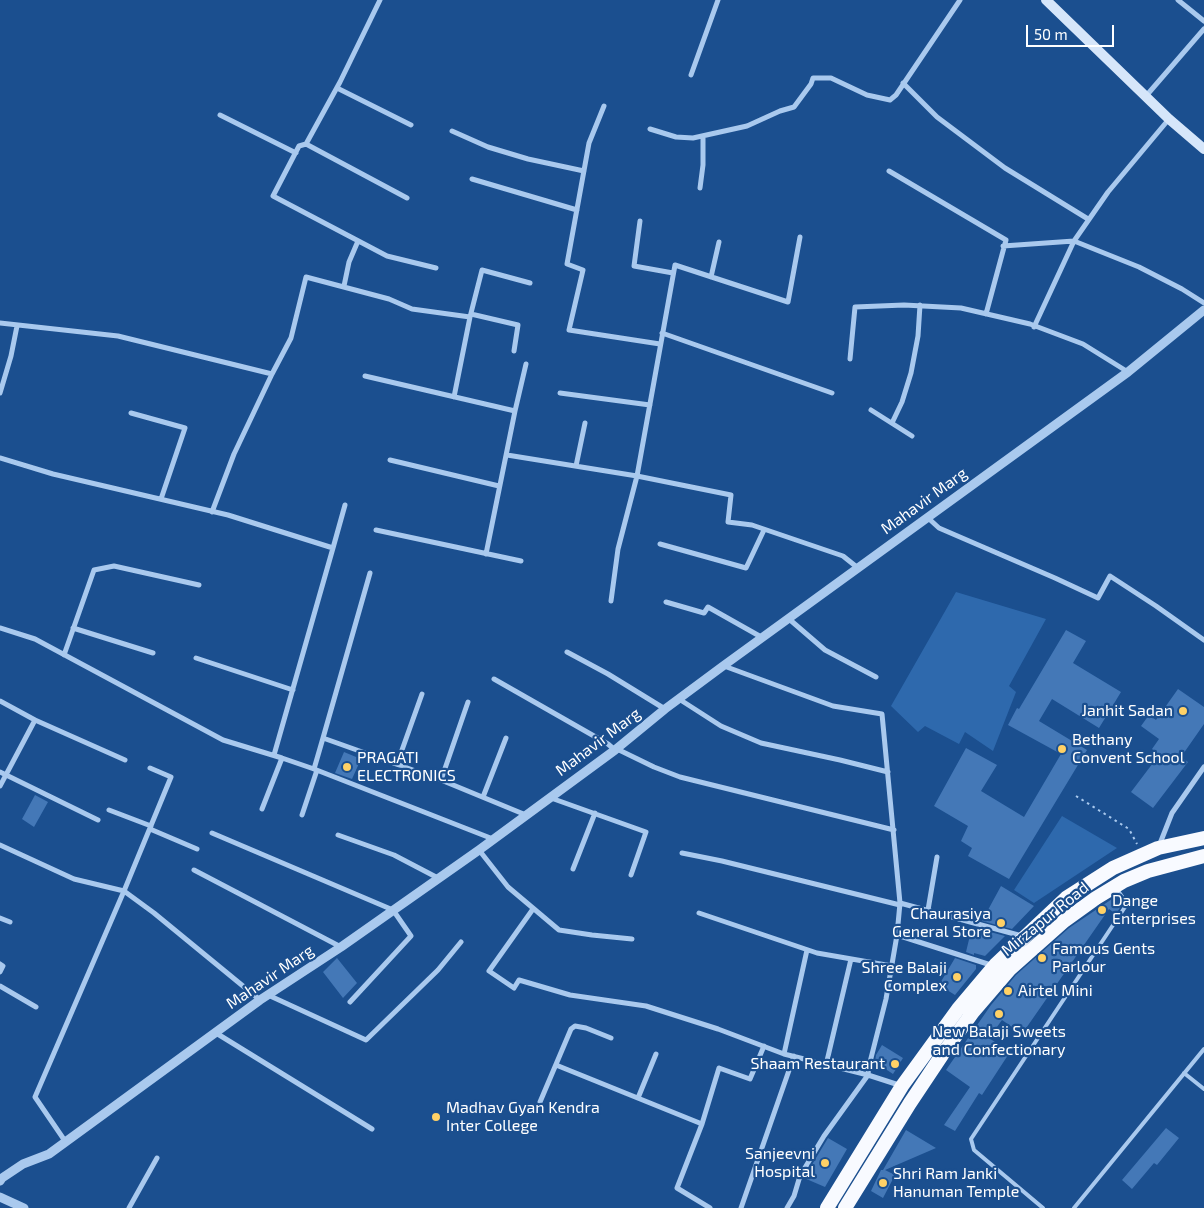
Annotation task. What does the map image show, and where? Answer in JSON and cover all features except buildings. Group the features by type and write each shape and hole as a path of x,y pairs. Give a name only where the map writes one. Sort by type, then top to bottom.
{"highway":[{"name":"Mirzapur Road","path":"827,1208 902,1086 958,1009 994,966 1024,936 1066,898 1113,868 1158,848 1204,838"},
{"name":"Mirzapur Road","path":"845,1208 942,1055 973,1012 1004,976 1041,941 1096,898 1115,886 1148,871 1204,856"}],"main road":[{"path":"1046,0 1169,119 1204,148"}],"street":[{"path":"380,0 337,88 306,144 300,146 273,196 387,256 436,268"},
{"path":"691,75 718,0"},
{"path":"650,129 676,137 693,138 747,126 780,111 794,107 811,84 813,78 831,78 866,95 890,100 896,95 960,0"},
{"path":"1178,0 1204,21"},
{"path":"1146,97 1204,29"},
{"path":"903,83 936,117 1005,168 1088,219"},
{"path":"337,88 411,125"},
{"path":"604,106 589,143 567,264 583,270 569,330 660,344"},
{"path":"220,115 296,153"},
{"path":"1034,327 1074,241 1088,219 1169,119"},
{"path":"452,131 488,147 528,159 584,172"},
{"path":"700,188 703,165 703,136"},
{"path":"306,144 407,198"},
{"path":"889,171 1006,240 986,314"},
{"path":"472,179 577,210"},
{"path":"640,221 634,266 674,273"},
{"path":"611,602 618,549 637,476 675,265 788,302 800,237"},
{"path":"344,286 349,262 358,241"},
{"path":"1004,246 1074,241 1139,267 1182,289 1204,303"},
{"path":"711,277 719,242"},
{"path":"454,396 470,316 482,270 530,283"},
{"path":"212,512 234,454 291,338 306,277 389,299 412,309 470,316 518,325 514,352"},
{"path":"850,359 855,307 904,304 961,308 1030,324 1083,344 1128,372"},
{"path":"892,423 902,402 911,373 918,336 920,306"},
{"name":"Mahavir Marg","path":"0,1181 24,1164 49,1154 264,997 341,947 479,850 616,750 723,666 1128,372 1204,310"},
{"path":"0,323 118,336 272,374"},
{"path":"0,392 12,356 17,326"},
{"path":"662,333 832,393"},
{"path":"486,554 526,364"},
{"path":"365,376 515,410"},
{"path":"560,393 650,405"},
{"path":"871,410 912,436"},
{"path":"131,413 185,428 161,499"},
{"path":"576,466 585,423"},
{"path":"507,455 637,476 731,496 728,522 752,525 843,556 858,568"},
{"path":"0,458 53,474 212,512 333,548"},
{"path":"390,460 500,486"},
{"path":"274,755 345,505"},
{"path":"926,517 939,528 1098,598 1110,576 1204,640"},
{"path":"376,530 521,562"},
{"path":"660,544 746,568 764,530"},
{"path":"64,655 94,570 114,566 199,585"},
{"path":"302,815 370,572"},
{"path":"666,602 704,613 708,607 763,638"},
{"path":"788,619 825,650 876,677"},
{"path":"0,628 35,639 223,740 274,755 315,770 493,839"},
{"path":"73,628 154,653"},
{"path":"567,652 666,709"},
{"path":"196,658 293,690"},
{"path":"723,666 833,706 882,714 900,904 897,935 886,999 868,1066 868,1075 824,1136 800,1176 794,1196 787,1208"},
{"path":"494,679 616,750 680,777 894,830"},
{"path":"396,764 422,694"},
{"path":"679,699 721,726 761,743 888,772"},
{"path":"0,701 36,720 124,760"},
{"path":"441,780 468,702"},
{"path":"0,786 36,720"},
{"path":"323,738 441,780 526,815"},
{"path":"483,797 506,738"},
{"path":"262,809 282,758"},
{"path":"1158,848 1172,814 1204,767"},
{"path":"65,1141 35,1097 171,777 150,768"},
{"path":"0,772 98,820"},
{"path":"550,797 646,832 631,875"},
{"path":"109,810 196,849"},
{"path":"572,868 595,813"},
{"path":"212,833 393,910 411,936 350,1002"},
{"path":"338,835 394,855 438,878"},
{"path":"0,845 74,879 124,891 264,997 366,1040 438,970 461,942"},
{"path":"479,850 508,887 559,930 632,939"},
{"path":"682,853 928,910 1041,941"},
{"path":"928,910 937,857"},
{"path":"194,870 341,947"},
{"path":"533,909 489,971 514,988 520,980 570,995 646,1006 718,1029 784,1054 868,1075 902,1086"},
{"path":"699,913 807,950 892,966"},
{"path":"0,918 10,922"},
{"path":"897,935 994,966"},
{"path":"784,1054 807,950"},
{"path":"826,1065 851,959"},
{"path":"0,964 3,966 0,972"},
{"path":"0,986 36,1008"},
{"path":"540,1102 571,1029 575,1026 586,1028 611,1038"},
{"path":"216,1033 372,1129"},
{"path":"710,1208 677,1188 702,1124 719,1068 750,1079 764,1046"},
{"path":"638,1098 656,1054"},
{"path":"741,1208 794,1056"},
{"path":"556,1065 702,1124"},
{"path":"130,1208 157,1158"},
{"path":"0,1197 24,1208"}],"lane":[{"path":"1044,1208 974,1150 970,1139 1125,907 1125,901 1115,886"},
{"path":"1074,1208 1204,1049"},
{"path":"1184,1072 1204,1088"}],"path":[{"path":"1076,796 1129,829 1136,841"}],"shaded area":[{"path":"956,592 1046,619 1009,686 1016,692 993,751 965,732 959,744 925,726 918,732 891,706"},
{"path":"1062,816 1117,848 1034,903 1014,890"}],"place":[{"name":"Janhit Sadan","path":"1183,711"},
{"name":"Bethany Convent School","path":"1062,749"},
{"name":"PRAGATI ELECTRONICS","path":"347,767"},
{"name":"Dange Enterprises","path":"1102,910"},
{"name":"Chaurasiya General Store","path":"1001,923"},
{"name":"Famous Gents Parlour","path":"1042,958"},
{"name":"Shree Balaji Complex","path":"957,977"},
{"name":"Airtel Mini","path":"1008,991"},
{"name":"New Balaji Sweets and Confectionary","path":"999,1014"},
{"name":"Shaam Restaurant","path":"895,1064"},
{"name":"Madhav Gyan Kendra Inter College","path":"436,1117"},
{"name":"Sanjeevni Hospital","path":"825,1163"},
{"name":"Shri Ram Janki Hanuman Temple","path":"883,1183"}]}
